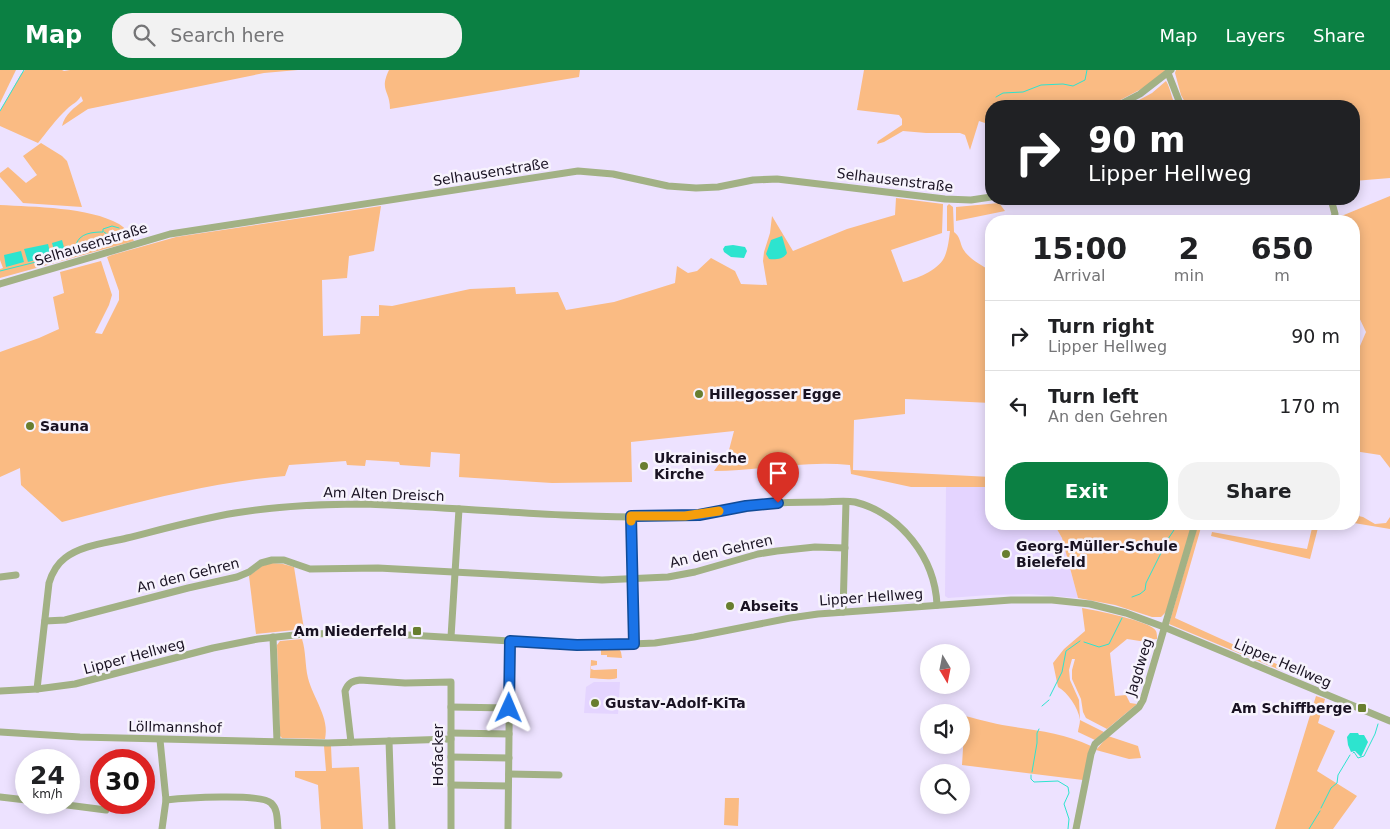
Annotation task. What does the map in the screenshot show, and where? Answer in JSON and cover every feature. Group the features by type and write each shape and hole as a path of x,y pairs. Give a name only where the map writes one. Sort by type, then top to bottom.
{"street":[{"path":"1128,100 1170,72 1179,100"},
{"name":"Selhausenstraße","path":"0,284 177,233 578,171 613,174 668,186 718,187 753,180 777,179 945,199 971,200 985,198"},
{"path":"843,612 846,502"},
{"name":"Am Alten Dreisch","path":"37,689 48,587 59,564 65,558 82,549 188,522 283,507 365,504 576,516 685,516 754,505 858,503 894,522 910,538 924,557 932,575 937,605"},
{"path":"451,638 459,509"},
{"path":"631,516 634,644"},
{"name":"Jagdweg","path":"1076,829 1091,754 1095,744 1139,707 1143,700 1193,530"},
{"name":"An den Gehren","path":"45,621 66,620 237,577 249,572 261,563 272,560 284,560 310,569 370,568 574,580 633,579 687,574 758,554 777,551 815,547 845,548"},
{"path":"0,577 16,575"},
{"name":"Lipper Hellweg","path":"0,691 75,684 213,648 273,637 304,634 358,632 577,645 634,644 694,637 799,616 1011,600 1072,601 1126,613 1164,627 1390,721"},
{"path":"273,637 277,741"},
{"path":"508,829 510,641"},
{"name":"Hofacker","path":"350,742 346,691 352,682 360,680 451,682 451,829"},
{"path":"451,707 509,708"},
{"name":"Löllmannshof","path":"0,732 160,740 350,742 451,736"},
{"path":"451,736 509,734"},
{"path":"160,740 166,800 162,829"},
{"path":"389,741 392,829"},
{"path":"451,757 509,758"},
{"path":"509,774 559,775"},
{"path":"451,785 508,786"},
{"path":"0,797 15,799"},
{"path":"166,800 264,799 271,802 275,808 278,829"}],"shaded area":[{"path":"0,70 16,70 0,103"},
{"path":"25,70 298,70 264,73 88,109 62,126 73,109 83,101 81,96 59,117 38,143 0,126 0,111"},
{"path":"389,70 580,70 579,77 390,109 385,87"},
{"path":"864,70 1167,70 1147,86 1120,100 985,100 985,123 979,121 970,150 965,135 960,133 903,131 877,144 878,141 902,125 902,119 899,115 857,110"},
{"path":"1176,70 1390,70 1390,178 1360,180 1360,100 1184,100 1175,73"},
{"path":"1166,81 1173,100 1139,100 1152,93"},
{"path":"41,143 67,161 82,207 23,203 0,177 0,173 8,167 26,183 37,175 23,156"},
{"path":"1390,196 1390,468 1380,455 1360,452 1360,346 1366,332 1360,319 1360,215 1344,215"},
{"path":"896,198 943,204 942,233 891,250 903,282 920,277 931,271 944,258 950,231 947,231 947,206 949,204 953,207 954,232 959,238 963,249 972,259 985,268 985,403 905,399 905,414 854,420 853,470 985,477 985,487 911,487 851,474 850,465 816,464 714,471 729,450 734,431 631,442 632,482 552,483 459,477 460,454 431,452 430,467 400,465 399,462 366,460 365,466 347,465 346,461 289,465 285,476 201,488 62,522 21,485 20,468 0,477 0,352 59,329 53,297 64,293 60,272 101,261 112,295 95,333 102,334 119,300 119,291 107,257 112,255 176,237 381,206 374,251 349,256 347,278 322,280 323,336 360,334 361,316 379,316 379,305 392,306 470,289 515,287 516,294 558,292 566,310 614,302 675,283 677,266 688,273 697,271 711,258 735,271 741,284 767,285 763,261 772,216 793,251 847,229 895,215"},
{"path":"0,205 45,207 93,214 119,224 134,241 0,278 0,269 3,268 0,260"},
{"path":"1000,205 1005,211 956,221 956,207"},
{"path":"782,236 787,253 779,259 769,259 766,254 771,240"},
{"path":"62,240 65,251 55,254 52,243"},
{"path":"48,244 51,256 28,262 24,249"},
{"path":"725,246 745,247 747,251 744,258 731,257 724,252"},
{"path":"21,251 24,262 6,267 4,255"},
{"name":"Georg-Müller-Schule Bielefeld","path":"946,486 985,487 985,530 1057,530 1062,538 1078,598 1029,594 948,598 945,596"},
{"path":"1360,516 1375,524 1386,523 1390,517 1390,529 1360,524"},
{"path":"1057,530 1190,530 1166,612 1161,617 1152,617 1115,605 1078,598 1062,538"},
{"path":"1196,530 1200,530 1175,618 1281,666 1280,670 1169,624"},
{"path":"1312,530 1317,530 1310,559 1211,536 1212,532 1307,549"},
{"path":"272,563 294,567 304,629 256,634 249,576 262,566"},
{"path":"1082,608 1122,616 1152,627 1156,631 1157,639 1140,641 1127,639 1110,653 1115,696 1126,695 1130,703 1137,704 1107,729 1086,718 1083,712 1081,699 1072,679 1075,659 1072,659 1069,670 1070,680 1079,700 1080,720 1072,701 1058,687 1053,663 1064,649 1085,631"},
{"path":"302,639 310,686 325,723 325,739 282,738 280,736 277,645 280,641"},
{"path":"619,649 622,658 601,655 601,650"},
{"path":"591,660 597,661 597,665 591,666 591,669 617,669 617,678 590,678"},
{"path":"594,682 620,682 618,714 584,713 586,687"},
{"path":"1316,696 1325,699 1318,723 1335,731 1317,771 1357,796 1333,829 1275,829"},
{"path":"970,717 1054,734 1091,746 1083,780 962,764 963,754 970,754"},
{"path":"1080,720 1104,732 1095,740 1078,732"},
{"path":"1350,733 1364,735 1368,742 1361,757 1355,751 1351,752 1347,737"},
{"path":"1108,736 1138,746 1141,758 1129,759 1096,750"},
{"path":"324,746 331,746 332,768 359,767 363,829 321,829 318,785 295,777 295,771 326,771"},
{"path":"725,798 739,798 738,826 724,825"}],"waterway":[{"path":"0,111 24,70"},
{"path":"996,97 1003,93 1023,92 1041,85 1063,84 1073,86 1085,80 1087,70"},
{"path":"0,271 76,252 78,241 83,236 103,232 103,229 112,226 119,228"},
{"path":"104,232 112,238"},
{"path":"1166,542 1174,530"},
{"path":"1132,597 1145,590 1146,583 1161,553"},
{"path":"1084,642 1099,647 1109,644 1122,618"},
{"path":"1050,696 1062,672 1066,651 1080,641"},
{"path":"1042,706 1049,700"},
{"path":"1353,753 1358,758 1364,756 1378,724"},
{"path":"1032,772 1039,729"},
{"path":"1321,808 1331,788 1337,783 1338,775 1350,755"},
{"path":"1031,775 1031,779 1034,782 1058,781 1068,787 1069,793 1064,804 1069,819 1068,829"},
{"path":"1309,829 1320,811"}],"slow traffic":[{"path":"631,521 631,516 685,516 719,511"}],"place":[{"name":"Hillegosser Egge","path":"699,394"},
{"name":"Sauna","path":"30,426"},
{"name":"Ukrainische Kirche","path":"644,466"},
{"name":"Georg-Müller-Schule Bielefeld","path":"1006,554"},
{"name":"Abseits","path":"730,606"},
{"name":"Am Niederfeld","path":"417,631"},
{"name":"Gustav-Adolf-KiTa","path":"595,703"},
{"name":"Am Schiffberge","path":"1362,708"}],"route":[{"path":"509,708 510,641 608,646 634,644 631,516 678,517 778,503"}]}
